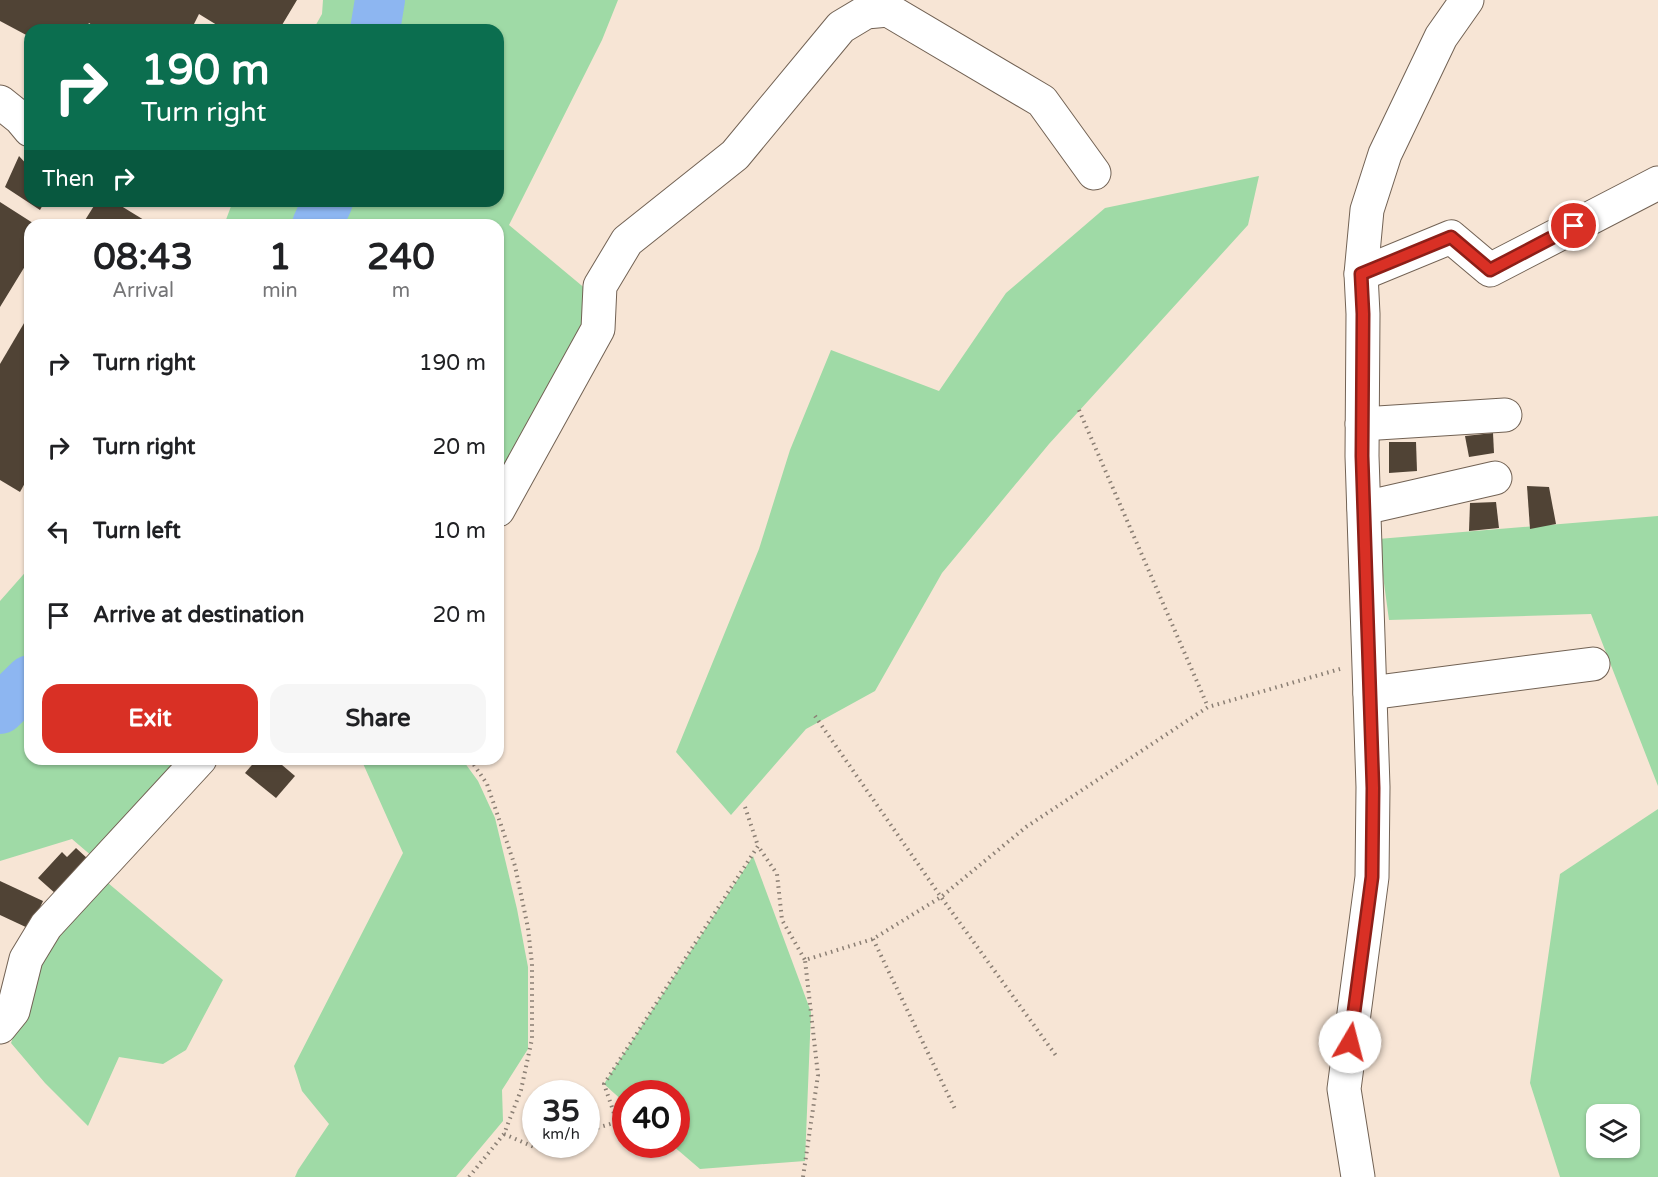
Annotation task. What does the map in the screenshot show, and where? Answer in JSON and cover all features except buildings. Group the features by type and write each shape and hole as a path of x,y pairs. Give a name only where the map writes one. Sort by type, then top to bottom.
{"street":[{"path":"1358,1177 1344,1089 1372,877 1373,788 1362,424 1361,274 1367,210 1385,154 1441,37 1467,0"},
{"path":"504,499 598,329 600,286 627,241 735,155 841,27 866,12 892,5 1042,101 1094,173"},
{"path":"0,102 24,123"},
{"path":"1361,274 1451,237 1490,270 1658,183"},
{"path":"1362,424 1505,415"},
{"path":"1364,508 1494,478"},
{"path":"1369,677 1593,664"},
{"path":"0,1027 13,1011 26,959 46,926 194,765"}],"path":[{"path":"1079,410 1208,707"},
{"path":"805,960 873,939 941,897 1026,827 1208,707 1369,677"},
{"path":"815,716 941,897 1057,1057"},
{"path":"470,1177 504,1134 521,1090 532,1039 532,964 528,928 515,866 487,784 474,765"},
{"path":"745,807 758,846 777,874 782,920 805,960 818,1075 802,1177"},
{"path":"600,1127 617,1122 604,1084 758,846"},
{"path":"873,939 956,1111"},
{"path":"504,1134 522,1142"}],"green space":[{"path":"323,0 618,0 602,40 509,225 599,300 504,469 504,219 226,219 231,207 504,207 504,24 316,24 322,14"},
{"path":"1259,176 1248,225 1049,444 942,573 875,691 806,729 731,815 676,752 759,549 790,450 831,350 939,391 1006,293 1105,208"},
{"path":"1658,516 1658,786 1591,614 1389,620 1378,539"},
{"path":"24,574 24,765 177,765 93,857 72,839 0,861 0,601"},
{"path":"364,765 466,765 478,781 495,818 517,909 528,967 528,1049 502,1090 503,1121 456,1177 295,1177 329,1124 302,1091 294,1066 403,853"},
{"path":"1658,809 1658,1177 1560,1177 1530,1083 1560,874"},
{"path":"753,856 811,1012 805,1161 700,1169 687,1158 690,1158 690,1080 612,1080 612,1091 604,1084"},
{"path":"108,883 223,980 186,1050 163,1064 119,1057 88,1126 45,1083 11,1043 28,995 50,945"}],"waterway":[{"path":"376,24 380,0"},
{"path":"320,219 325,207"},
{"path":"0,709 24,686"}],"route":[{"path":"1350,1042 1372,877 1373,788 1362,456 1361,274 1451,237 1490,270 1574,226"}]}
